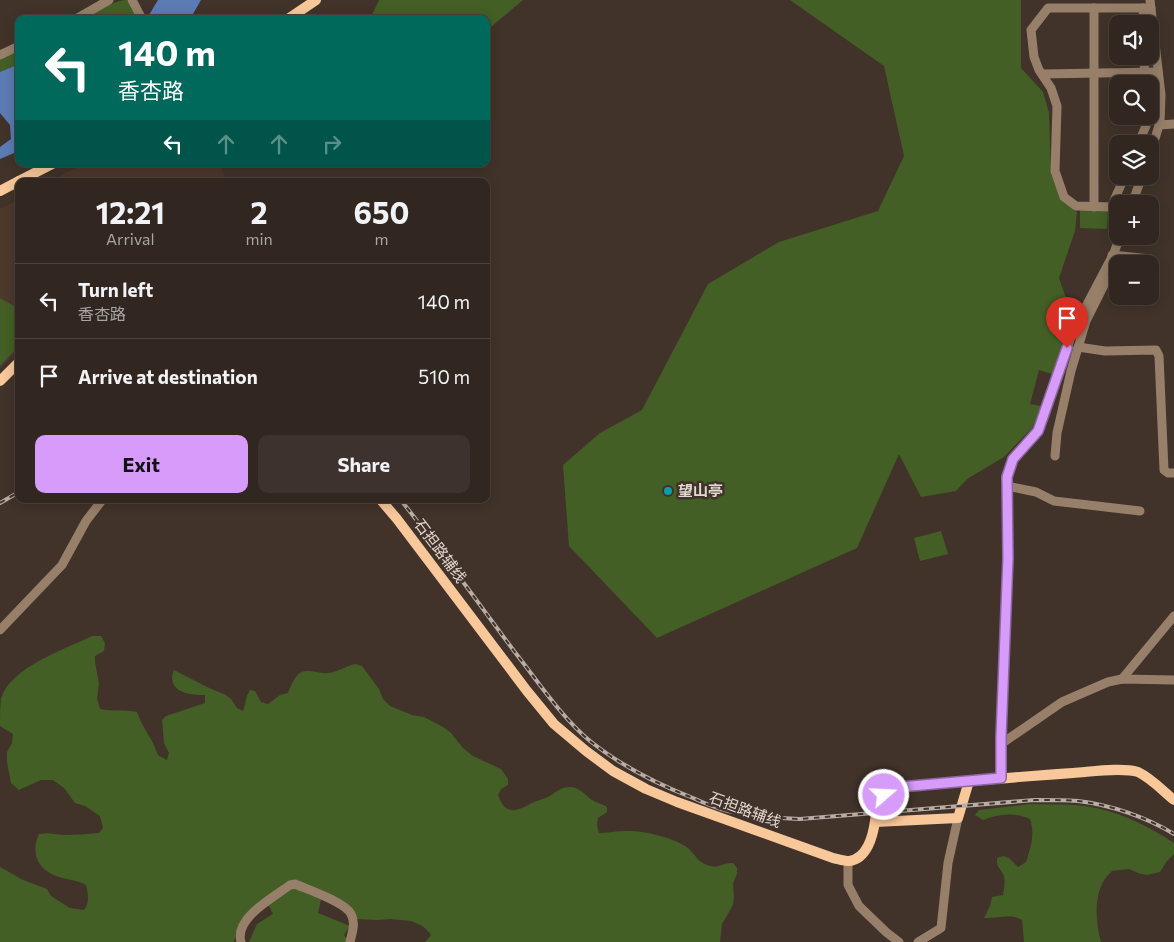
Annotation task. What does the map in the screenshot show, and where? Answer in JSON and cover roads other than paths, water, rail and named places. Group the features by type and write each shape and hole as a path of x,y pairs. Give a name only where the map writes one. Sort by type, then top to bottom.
{"main road":[{"path":"294,15 316,0"},
{"path":"25,178 46,167"},
{"path":"0,191 15,183"},
{"path":"0,381 15,366"},
{"name":"石担路辅线","path":"383,503 554,724 586,751 613,771 646,789 833,858 848,861"},
{"path":"848,861 858,858 866,849 873,834 878,802 884,795 900,787 1126,770 1137,772 1147,777 1174,800"},
{"path":"875,822 958,818 969,781"}],"street":[{"path":"83,15 109,0"},
{"path":"132,0 140,15"},
{"path":"1109,208 1076,206 1064,197 1055,171 1057,106 1051,88 1034,57 1031,30 1048,8 1148,5 1158,75"},
{"path":"1094,8 1094,207"},
{"path":"0,55 15,48"},
{"path":"1144,65 1144,75"},
{"path":"1042,74 1158,72"},
{"path":"1156,135 1159,125 1161,95 1159,80"},
{"path":"1159,125 1174,124"},
{"path":"1001,778 1008,558 1007,477 1013,459 1038,431 1073,332 1109,267"},
{"path":"1056,456 1057,432 1070,372 1086,321 1109,269"},
{"path":"1078,347 1104,351 1156,350 1159,356 1164,470 1168,473 1174,472"},
{"path":"1007,486 1036,492 1054,500 1140,512"},
{"path":"0,630 62,565 86,520 100,503"},
{"path":"1122,679 1174,616"},
{"path":"1001,744 1062,702 1108,682 1122,679 1174,680"},
{"path":"918,942 941,928 948,863 958,818"},
{"path":"848,861 848,885 860,906 899,942"},
{"path":"241,942 241,931 246,921 256,909 290,885 295,884 340,904 351,913 353,928 350,942"}],"water":[{"path":"158,0 201,0 192,15 149,15"},
{"path":"15,66 15,153 0,159 0,147 11,139 10,125 0,113 0,72"}],"railway":[{"path":"0,503 15,494"},
{"path":"403,503 569,721 590,741 614,758 679,793 728,811 800,819 1035,800 1078,801 1103,805 1128,813 1152,822 1174,834"}],"place":[{"name":"望山亭","path":"668,491"}]}
